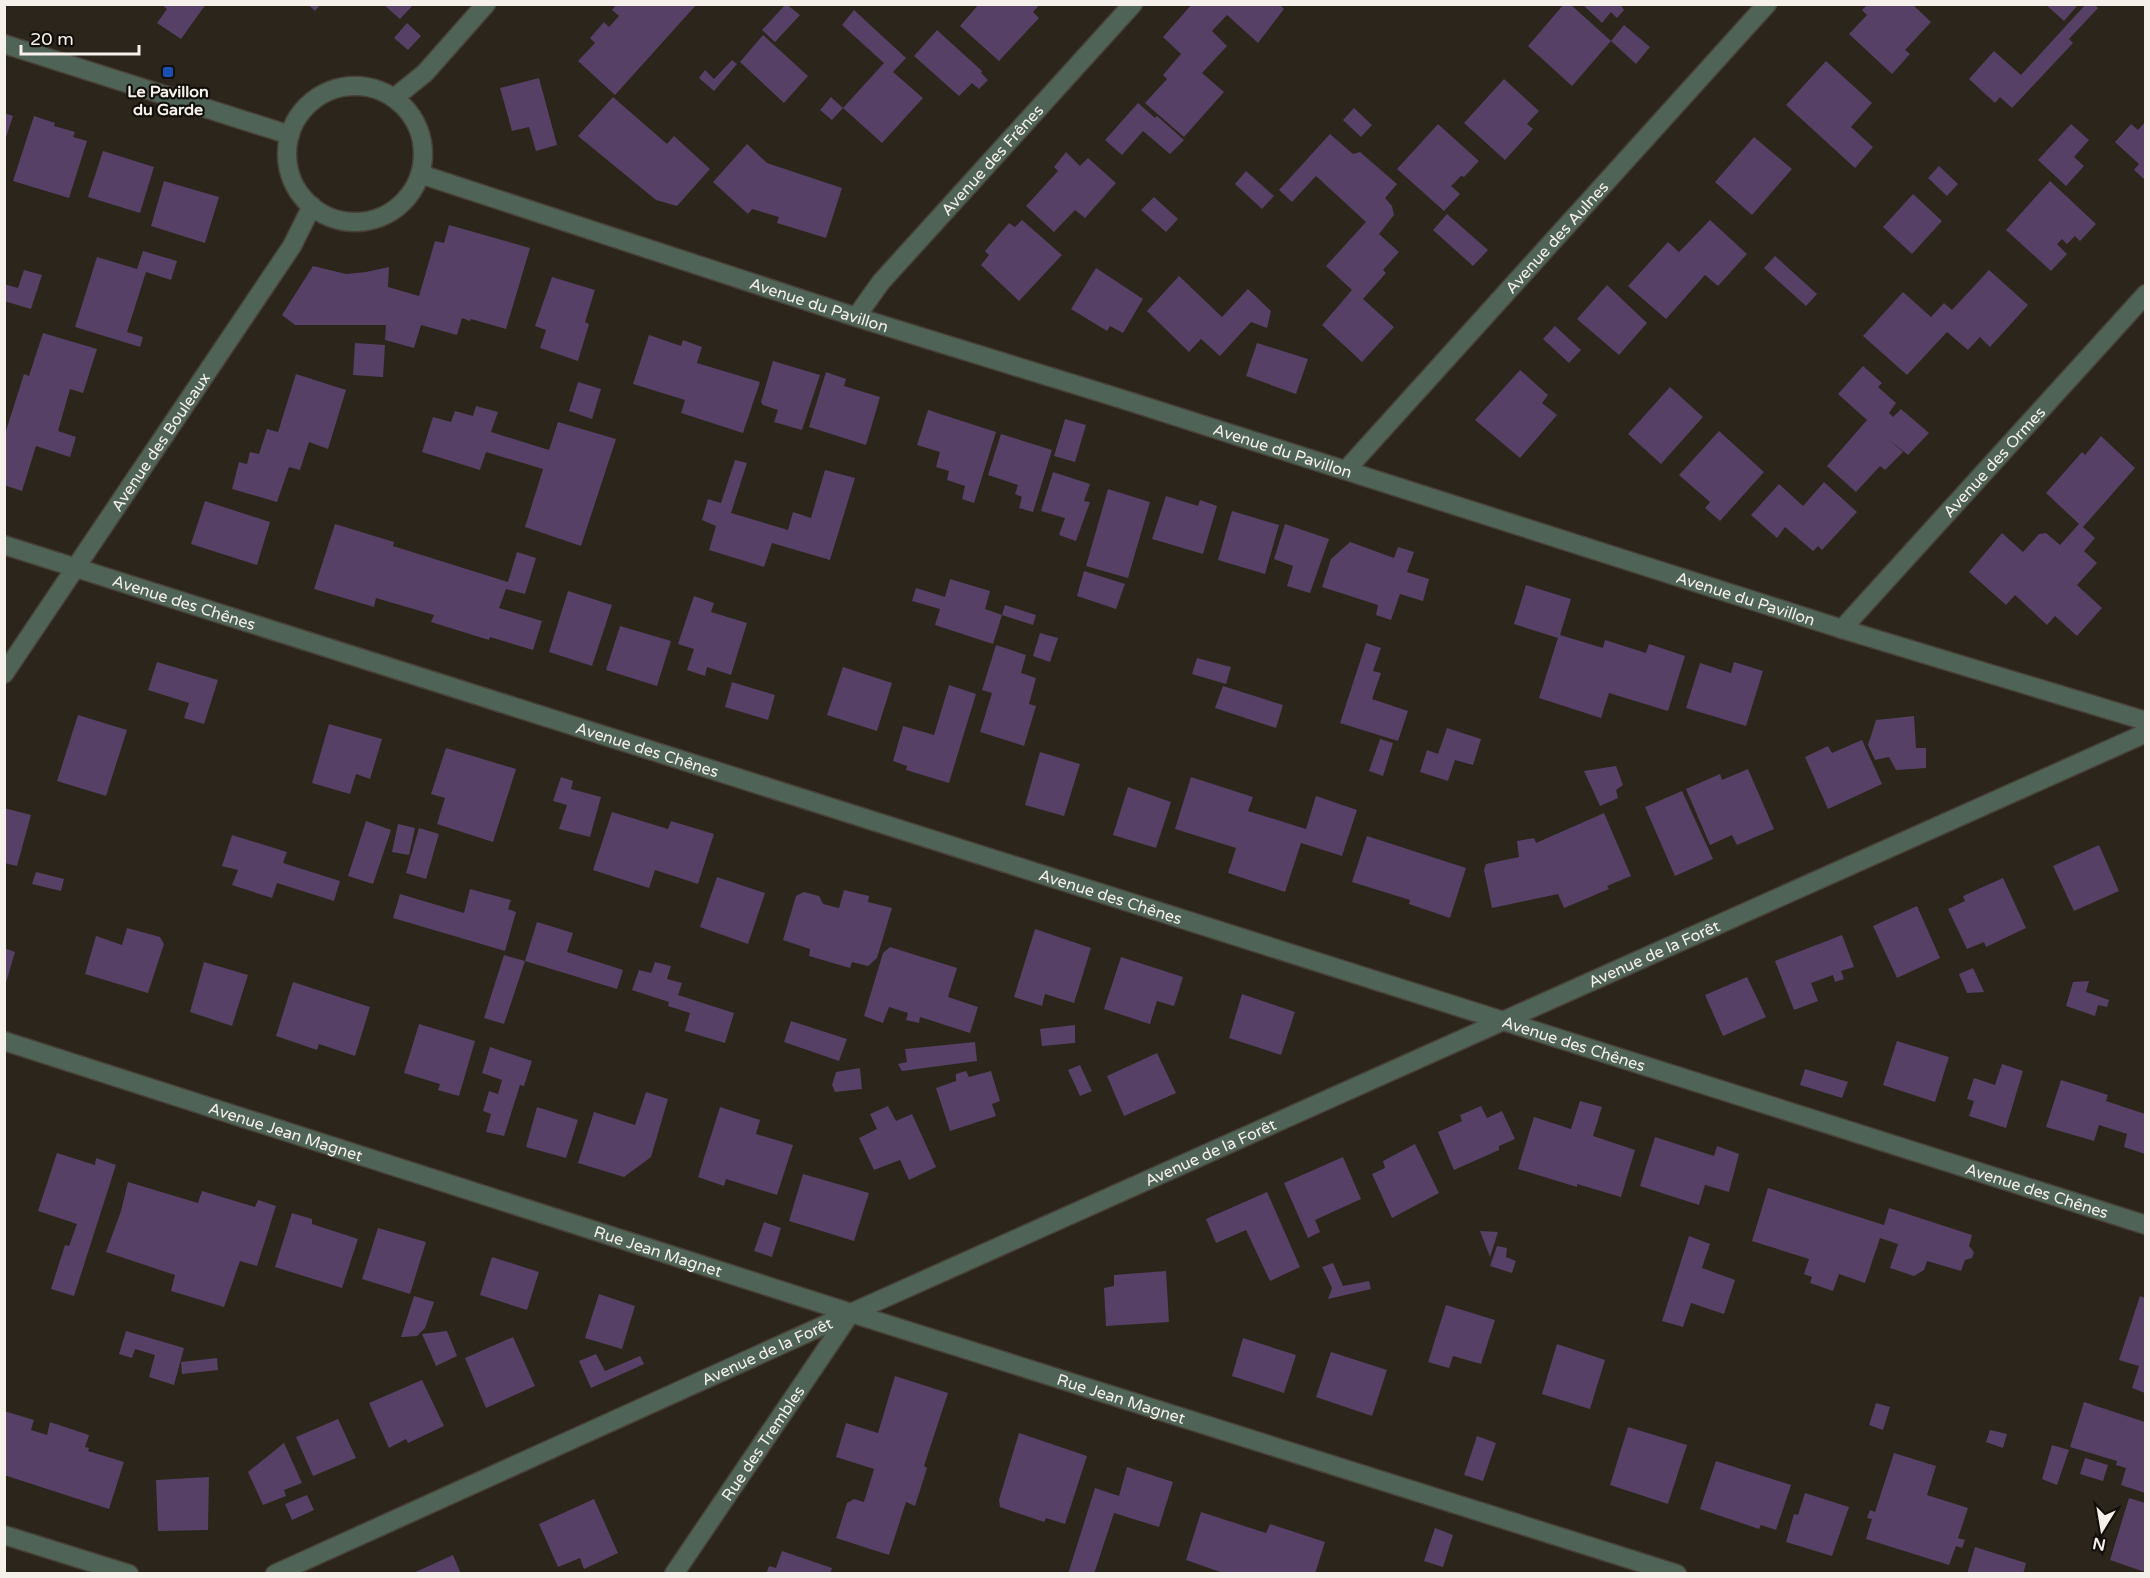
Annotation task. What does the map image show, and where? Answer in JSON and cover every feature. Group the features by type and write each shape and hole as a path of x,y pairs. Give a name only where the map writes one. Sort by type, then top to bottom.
{"street":[{"path":"394,98 424,73 486,4"},
{"name":"Avenue des Frênes","path":"856,317 881,282 1133,4"},
{"name":"Avenue des Aulnes","path":"1346,470 1767,4"},
{"path":"4,44 290,135"},
{"path":"354,86 375,88 394,98 410,112 420,132 424,153 420,174 410,194 394,209 374,219 353,221 331,217 312,206 298,191 290,174 287,154 290,135 299,116 314,100 333,89 354,86"},
{"name":"Avenue du Pavillon","path":"420,174 856,317 1346,470 1842,629 2145,721"},
{"name":"Avenue des Bouleaux","path":"4,674 292,246 312,206"},
{"name":"Avenue des Ormes","path":"1842,629 2145,294"},
{"name":"Avenue des Chênes","path":"4,545 2145,1225"},
{"name":"Avenue de la Forêt","path":"275,1574 2145,732"},
{"name":"Avenue Jean Magnet","path":"4,1041 565,1221"},
{"name":"Rue Jean Magnet","path":"565,1221 1677,1574"},
{"name":"Rue des Trembles","path":"674,1574 851,1313"},
{"path":"4,1535 129,1574"}],"building":[{"path":"161,4 206,4 181,39 157,23 167,9"},
{"path":"308,4 321,4 315,11"},
{"path":"383,4 414,4 400,19"},
{"path":"617,4 697,4 615,95 578,61 595,43 590,38 604,22 609,27 619,16 612,10"},
{"path":"786,4 800,15 775,42 762,30"},
{"path":"979,4 1040,4 1033,12 1039,18 999,61 960,26"},
{"path":"1192,4 1279,4 1284,9 1258,43 1227,15 1212,31 1227,46 1202,73 1224,92 1184,137 1145,103 1167,79 1163,75 1181,54 1163,37"},
{"path":"1564,4 1570,4 1611,41 1572,86 1528,46"},
{"path":"1582,4 1620,4 1624,10 1617,18 1611,12 1602,23"},
{"path":"1868,4 1912,4 1931,22 1905,50 1910,54 1892,74 1849,34 1867,15 1862,10"},
{"path":"2045,4 2075,4 2077,6 2064,21"},
{"path":"2086,4 2094,4 2098,8 2069,39 2073,43 2012,108 2000,97 1995,103 1969,79 1994,51 2021,75"},
{"path":"854,10 906,58 893,72 923,98 882,143 843,108 884,63 842,25"},
{"path":"407,23 421,36 408,50 394,38"},
{"path":"1624,25 1650,47 1636,64 1611,41"},
{"path":"937,30 982,71 981,73 988,80 979,89 972,83 959,96 914,56"},
{"path":"763,35 808,76 784,103 740,62"},
{"path":"732,60 737,64 714,91 699,78 705,70 714,79"},
{"path":"1826,61 1872,103 1851,127 1873,147 1855,168 1786,105"},
{"path":"539,78 557,145 536,151 529,127 512,131 500,88"},
{"path":"1504,79 1539,111 1527,124 1533,129 1505,160 1464,123"},
{"path":"613,97 667,144 674,136 710,169 677,206 656,200 578,136"},
{"path":"831,97 843,108 832,120 820,110"},
{"path":"1138,103 1184,140 1170,154 1143,131 1122,155 1105,140"},
{"path":"1354,108 1372,125 1361,137 1343,120"},
{"path":"4,113 13,116 5,140 4,140"},
{"path":"34,116 55,123 54,126 75,132 73,137 87,141 69,198 13,181"},
{"path":"2145,122 2144,179 2134,170 2139,164 2115,142 2131,124 2138,130"},
{"path":"1438,124 1479,161 1464,177 1461,176 1451,186 1460,194 1444,211 1397,169"},
{"path":"2071,124 2089,140 2074,157 2084,166 2066,186 2038,160"},
{"path":"1330,134 1353,154 1360,152 1397,184 1385,198 1392,206 1394,215 1379,234 1399,252 1383,270 1386,273 1363,299 1394,327 1362,362 1322,325 1352,290 1326,266 1366,222 1316,176 1292,202 1279,190"},
{"path":"1754,137 1792,169 1752,215 1715,182"},
{"path":"747,144 767,163 842,188 826,238 777,223 779,217 752,209 748,214 713,182"},
{"path":"103,151 154,167 140,213 88,197"},
{"path":"1066,152 1080,166 1088,158 1116,183 1085,218 1075,210 1054,232 1026,206 1058,171 1054,167"},
{"path":"1939,166 1958,184 1947,196 1928,178"},
{"path":"1246,171 1274,196 1262,209 1235,184"},
{"path":"164,181 219,197 205,243 151,226"},
{"path":"2050,181 2096,224 2080,241 2075,236 2067,244 2062,239 2057,244 2067,254 2051,271 2006,230"},
{"path":"1913,194 1942,221 1912,254 1883,227"},
{"path":"1154,197 1178,219 1166,232 1141,210"},
{"path":"1447,214 1488,250 1473,266 1433,230"},
{"path":"1022,220 1062,255 1019,301 981,265 989,255 985,251 1009,223 1015,227"},
{"path":"1710,220 1747,254 1718,286 1705,275 1666,319 1628,286 1668,242 1679,252"},
{"path":"449,225 530,248 506,329 462,318 457,335 421,325 414,348 385,340 386,325 295,325 282,315 313,266 346,274 389,267 388,287 419,296 435,241 444,243"},
{"path":"143,251 177,261 171,280 146,272 127,332 143,337 140,347 75,327 97,257 137,269"},
{"path":"1775,256 1817,294 1806,306 1764,268"},
{"path":"1096,268 1143,299 1123,333 1110,326 1107,331 1071,309"},
{"path":"24,270 42,275 31,309 4,301 4,284 18,288"},
{"path":"1989,270 2028,305 1990,347 1980,337 1968,350 1947,332 1907,375 1863,336 1903,292 1931,317 1944,303 1952,310"},
{"path":"1179,276 1222,317 1248,289 1271,311 1267,328 1251,322 1220,356 1201,339 1189,352 1147,311"},
{"path":"552,277 595,290 585,322 589,324 578,361 540,348 546,330 535,326"},
{"path":"1607,285 1647,323 1619,355 1577,319"},
{"path":"1555,326 1581,350 1569,363 1543,339"},
{"path":"43,333 97,349 83,393 70,389 58,431 76,437 70,457 36,446 22,491 4,485 4,437 24,374 29,376"},
{"path":"649,335 681,346 683,340 702,347 697,363 760,382 743,433 681,413 685,400 633,384"},
{"path":"355,343 385,345 383,377 353,375"},
{"path":"1257,343 1308,359 1296,394 1246,376"},
{"path":"773,361 820,375 802,430 774,422 778,410 763,405 761,402"},
{"path":"1863,366 1882,383 1878,387 1896,403 1889,413 1893,417 1901,409 1929,433 1908,455 1888,439 1903,452 1885,470 1880,466 1856,492 1827,466 1867,420 1838,394"},
{"path":"1520,370 1548,395 1542,403 1557,415 1520,458 1475,420"},
{"path":"826,372 846,379 844,386 880,397 866,445 809,427"},
{"path":"296,374 346,390 328,449 309,442 300,470 289,467 277,502 232,489 239,462 247,464 250,452 259,454 267,429 278,432"},
{"path":"578,382 601,389 592,419 569,411"},
{"path":"1670,387 1703,417 1661,464 1628,434"},
{"path":"476,406 498,412 491,432 549,450 558,422 616,439 581,546 525,527 543,469 486,452 480,470 422,452 433,417 451,422 455,411 473,416"},
{"path":"928,410 996,432 974,503 962,499 965,486 947,480 949,471 936,467 940,452 917,445"},
{"path":"1065,419 1086,425 1075,462 1054,456"},
{"path":"1719,431 1764,472 1720,521 1705,508 1710,502 1679,475"},
{"path":"1001,434 1052,450 1033,512 1019,508 1022,497 1015,494 1018,485 988,475"},
{"path":"2101,436 2135,468 2083,527 2095,538 2084,551 2097,563 2077,585 2102,608 2077,636 2055,616 2047,625 2015,595 2006,605 1969,572 2002,533 2023,552 2039,534 2046,533 2060,545 2079,524 2046,493 2082,452 2085,455"},
{"path":"735,460 747,463 731,513 788,530 793,512 811,518 825,470 855,478 830,560 772,543 764,567 709,550 716,526 702,520 708,499 721,503"},
{"path":"1053,472 1090,484 1084,501 1090,502 1076,541 1059,535 1065,518 1041,511"},
{"path":"1824,482 1857,512 1822,550 1818,546 1813,551 1785,527 1777,538 1751,515 1779,484 1803,506"},
{"path":"1108,489 1150,502 1128,578 1086,566"},
{"path":"1166,496 1198,506 1200,500 1217,506 1203,554 1152,539"},
{"path":"205,501 270,522 257,565 191,544"},
{"path":"1232,511 1279,525 1265,574 1218,560"},
{"path":"335,524 394,542 393,546 508,582 517,552 536,558 525,594 506,589 499,608 542,621 533,650 490,637 489,640 431,622 434,615 376,598 374,607 314,589"},
{"path":"1285,524 1329,539 1310,593 1287,586 1293,566 1274,559"},
{"path":"1350,542 1394,558 1398,547 1414,552 1407,572 1429,579 1423,601 1400,594 1391,620 1376,615 1378,605 1322,587 1331,559"},
{"path":"1084,571 1125,584 1116,609 1077,596"},
{"path":"950,579 990,591 985,609 1002,615 993,644 935,625 940,609 912,601 916,588 945,597"},
{"path":"1526,585 1571,599 1560,635 1603,648 1605,640 1646,653 1649,644 1685,656 1668,711 1609,693 1601,718 1539,698 1558,638 1514,624"},
{"path":"568,591 612,605 592,666 549,652"},
{"path":"694,596 714,603 711,612 747,623 731,675 707,667 705,676 687,670 694,649 678,644"},
{"path":"1005,605 1036,615 1033,625 1002,615"},
{"path":"620,626 671,641 657,686 606,670"},
{"path":"1040,633 1058,638 1050,662 1033,656"},
{"path":"1366,643 1381,648 1373,671 1381,673 1372,699 1408,711 1398,741 1340,723"},
{"path":"996,645 1026,655 1021,673 1036,678 1029,704 1036,706 1024,746 980,732 992,693 982,690"},
{"path":"1197,658 1231,667 1226,684 1192,674"},
{"path":"157,662 218,680 204,724 184,718 189,703 148,690"},
{"path":"1734,662 1763,671 1746,726 1686,708 1700,663 1731,673"},
{"path":"843,667 892,683 877,731 827,715"},
{"path":"732,682 775,695 768,720 725,707"},
{"path":"949,685 976,694 949,783 906,770 907,766 893,761 903,726 934,735"},
{"path":"1223,686 1283,705 1276,728 1215,708"},
{"path":"78,715 127,730 106,796 57,781"},
{"path":"1914,716 1916,748 1926,748 1926,768 1896,770 1889,757 1875,760 1868,745 1876,720"},
{"path":"329,724 382,739 370,779 356,774 350,794 312,783"},
{"path":"1447,728 1481,739 1473,765 1455,760 1448,781 1420,772 1427,750 1438,754"},
{"path":"1380,739 1393,743 1383,776 1369,771"},
{"path":"1862,740 1882,784 1828,809 1805,757 1828,746 1832,753"},
{"path":"446,748 516,769 493,842 437,824 445,798 431,794"},
{"path":"1040,752 1080,764 1064,816 1025,805"},
{"path":"1616,766 1623,785 1616,790 1618,798 1600,806 1584,771"},
{"path":"1748,769 1774,829 1737,845 1732,835 1710,845 1686,789 1720,774 1722,780"},
{"path":"561,777 573,781 571,789 601,797 590,837 559,829 567,805 553,801"},
{"path":"1191,777 1253,797 1248,811 1306,829 1316,796 1357,810 1342,856 1301,843 1285,892 1228,873 1236,848 1175,829"},
{"path":"1128,787 1171,802 1156,848 1113,835"},
{"path":"1682,791 1713,859 1675,876 1645,807"},
{"path":"4,808 31,815 17,866 4,863"},
{"path":"612,812 668,829 671,821 714,834 698,884 655,870 649,888 593,870"},
{"path":"1604,813 1631,876 1607,886 1609,889 1564,908 1558,894 1492,908 1484,870 1486,864 1519,857 1517,841 1534,838 1536,843"},
{"path":"366,821 391,830 373,884 348,876"},
{"path":"398,824 415,828 409,855 392,852"},
{"path":"419,828 439,834 426,879 406,873"},
{"path":"232,835 287,852 283,863 340,881 334,901 277,883 272,898 232,885 238,870 222,866"},
{"path":"1367,836 1466,868 1450,918 1409,904 1410,900 1352,882"},
{"path":"2099,845 2119,891 2074,911 2053,866"},
{"path":"36,872 64,879 61,891 32,884"},
{"path":"717,877 765,893 748,944 700,927"},
{"path":"2003,878 2026,928 1986,947 1984,942 1967,949 1948,909 1965,901 1963,896"},
{"path":"470,889 511,900 508,909 516,912 505,951 393,918 400,894 464,913"},
{"path":"844,890 869,896 868,902 892,908 877,958 868,966 852,962 850,968 809,956 810,949 783,940 796,896 804,892 819,896 823,904 839,908"},
{"path":"1917,906 1940,958 1897,978 1873,926"},
{"path":"537,922 573,933 567,952 623,970 617,989 525,961"},
{"path":"127,928 160,937 164,944 148,993 85,974 96,936 122,945"},
{"path":"1035,929 1091,948 1074,1003 1045,994 1042,1006 1014,997"},
{"path":"1842,935 1854,967 1841,971 1844,979 1835,982 1833,975 1811,983 1818,1001 1794,1010 1775,961"},
{"path":"890,947 957,968 948,997 978,1007 970,1033 920,1017 919,1023 906,1020 908,1013 889,1007 883,1023 864,1016 883,953"},
{"path":"4,948 15,952 5,986 4,986"},
{"path":"504,955 525,961 504,1024 484,1018"},
{"path":"1121,957 1183,977 1174,1006 1157,1001 1150,1024 1104,1009"},
{"path":"204,962 248,975 232,1026 190,1012"},
{"path":"655,962 671,966 667,979 682,983 678,995 734,1013 725,1043 685,1031 690,1013 668,1006 669,1002 632,990 639,970 651,973"},
{"path":"1973,968 1984,992 1967,993 1959,974"},
{"path":"1747,977 1766,1017 1723,1036 1705,995"},
{"path":"2089,981 2086,992 2109,1000 2107,1007 2098,1005 2095,1016 2066,1006 2073,982"},
{"path":"293,982 370,1007 355,1056 319,1044 317,1050 276,1036"},
{"path":"1242,994 1295,1012 1281,1055 1229,1038"},
{"path":"791,1021 847,1039 839,1061 784,1042"},
{"path":"419,1024 475,1041 459,1096 438,1090 440,1084 404,1073"},
{"path":"1075,1025 1075,1043 1042,1046 1040,1029"},
{"path":"1897,1041 1949,1057 1935,1102 1883,1085"},
{"path":"975,1042 977,1061 902,1071 898,1064 907,1062 905,1049"},
{"path":"490,1047 532,1061 524,1086 520,1085 504,1136 486,1132 491,1114 483,1111 489,1091 498,1094 502,1080 482,1073"},
{"path":"1157,1053 1176,1093 1124,1116 1107,1076"},
{"path":"2002,1064 2023,1071 2006,1128 1969,1116 1974,1101 1967,1099 1974,1078 1995,1085"},
{"path":"1080,1065 1092,1091 1080,1096 1068,1070"},
{"path":"860,1068 862,1089 835,1092 832,1085 836,1072"},
{"path":"1805,1069 1848,1082 1842,1098 1800,1085"},
{"path":"966,1071 969,1077 991,1071 1000,1101 992,1104 996,1116 950,1131 936,1088 956,1081 956,1074"},
{"path":"2061,1080 2108,1095 2106,1101 2145,1114 2145,1154 2124,1147 2127,1134 2099,1125 2094,1141 2046,1127"},
{"path":"646,1092 668,1099 651,1157 624,1177 578,1163 594,1112 635,1125"},
{"path":"1580,1101 1602,1107 1593,1136 1635,1150 1621,1197 1577,1184 1577,1187 1518,1169 1534,1117 1571,1129"},
{"path":"888,1106 896,1121 912,1114 936,1167 909,1180 900,1160 874,1170 859,1138 877,1129 870,1114"},
{"path":"1481,1106 1487,1118 1502,1111 1515,1139 1499,1146 1499,1150 1454,1170 1438,1132 1462,1121 1460,1115"},
{"path":"537,1107 578,1120 566,1158 526,1147"},
{"path":"720,1107 760,1120 756,1134 793,1145 777,1195 726,1179 724,1186 698,1177"},
{"path":"1655,1137 1714,1156 1717,1146 1739,1154 1729,1192 1705,1185 1699,1205 1640,1186"},
{"path":"1415,1144 1439,1193 1392,1218 1372,1174 1385,1168 1383,1161"},
{"path":"57,1153 95,1165 96,1158 116,1165 74,1296 51,1289 65,1245 69,1246 77,1224 38,1211"},
{"path":"1343,1157 1361,1199 1315,1220 1320,1232 1308,1238 1284,1183"},
{"path":"803,1174 869,1193 854,1241 789,1221"},
{"path":"128,1182 198,1203 202,1191 255,1207 258,1200 276,1206 257,1266 240,1261 224,1307 171,1291 175,1275 106,1252 121,1211"},
{"path":"1768,1188 1884,1225 1889,1208 1972,1235 1969,1246 1974,1252 1972,1258 1965,1260 1961,1271 1927,1261 1924,1270 1914,1276 1890,1268 1898,1244 1880,1238 1865,1283 1839,1274 1833,1291 1810,1283 1812,1277 1804,1274 1809,1259 1752,1241"},
{"path":"1267,1192 1300,1267 1270,1281 1246,1230 1216,1243 1206,1219"},
{"path":"292,1213 312,1219 312,1224 358,1239 342,1288 275,1267"},
{"path":"764,1222 781,1228 772,1257 754,1251"},
{"path":"378,1228 426,1242 410,1294 362,1279"},
{"path":"1480,1231 1498,1232 1490,1257"},
{"path":"1689,1236 1710,1244 1702,1268 1735,1280 1724,1314 1691,1303 1683,1327 1662,1321"},
{"path":"1497,1246 1507,1248 1506,1257 1516,1261 1512,1273 1490,1266"},
{"path":"492,1257 539,1272 527,1310 480,1295"},
{"path":"1333,1263 1343,1286 1369,1281 1371,1289 1328,1299 1332,1288 1322,1267"},
{"path":"1166,1271 1169,1322 1106,1326 1104,1288 1114,1286 1114,1275"},
{"path":"599,1294 635,1306 622,1349 585,1338"},
{"path":"414,1296 434,1302 425,1328 417,1336 401,1337"},
{"path":"2140,1296 2145,1298 2145,1393 2132,1388 2139,1366 2119,1360"},
{"path":"1446,1305 1495,1320 1481,1364 1453,1356 1449,1368 1428,1362"},
{"path":"126,1331 184,1348 174,1385 149,1377 155,1355 135,1349 132,1358 119,1354"},
{"path":"447,1331 457,1356 436,1366 422,1334"},
{"path":"513,1337 535,1386 486,1408 465,1358"},
{"path":"1243,1338 1296,1355 1284,1393 1232,1376"},
{"path":"1557,1344 1605,1360 1590,1409 1542,1394"},
{"path":"1331,1352 1387,1370 1372,1416 1316,1397"},
{"path":"596,1354 605,1371 640,1356 644,1364 591,1388 579,1361"},
{"path":"217,1358 218,1370 182,1374 181,1362"},
{"path":"895,1376 948,1393 924,1466 927,1468 915,1506 906,1502 889,1555 836,1538 847,1503 854,1499 864,1502 874,1469 836,1457 846,1423 878,1433"},
{"path":"422,1380 444,1426 408,1443 406,1439 389,1448 369,1403"},
{"path":"2084,1402 2145,1422 2145,1493 2121,1485 2126,1468 2116,1465 2117,1461 2070,1447"},
{"path":"1876,1403 1890,1407 1883,1430 1869,1425"},
{"path":"4,1411 34,1420 31,1430 47,1435 50,1422 89,1435 85,1447 89,1448 88,1451 124,1462 109,1509 4,1475"},
{"path":"338,1419 356,1458 313,1476 296,1437"},
{"path":"1628,1427 1687,1445 1668,1504 1610,1485"},
{"path":"1990,1430 2007,1434 2003,1448 1986,1442"},
{"path":"1019,1433 1087,1456 1065,1524 1046,1518 1044,1522 1000,1507 999,1500"},
{"path":"1477,1436 1496,1443 1483,1481 1464,1475"},
{"path":"284,1443 302,1483 284,1490 286,1496 263,1505 248,1472"},
{"path":"2052,1445 2069,1450 2057,1485 2042,1479"},
{"path":"1894,1453 1936,1466 1927,1495 1968,1508 1958,1538 1965,1540 1962,1548 1956,1546 1949,1565 1866,1539 1872,1519 1867,1518 1870,1510 1875,1512"},
{"path":"2085,1458 2108,1465 2103,1481 2080,1474"},
{"path":"1716,1461 1791,1485 1776,1530 1761,1525 1759,1529 1700,1509"},
{"path":"1127,1467 1173,1482 1159,1527 1114,1513 1094,1574 1068,1574 1095,1488 1119,1496"},
{"path":"209,1477 208,1530 158,1531 156,1480"},
{"path":"1805,1493 1849,1507 1832,1556 1786,1542 1794,1514 1798,1515"},
{"path":"307,1495 314,1510 292,1520 285,1504"},
{"path":"2129,1498 2145,1503 2145,1572 2110,1560"},
{"path":"594,1499 618,1553 584,1569 580,1558 558,1567 539,1524"},
{"path":"1201,1512 1266,1533 1270,1524 1325,1542 1315,1574 1226,1574 1186,1560"},
{"path":"1435,1528 1453,1535 1443,1567 1424,1561"},
{"path":"1975,1547 2026,1563 2023,1574 1967,1574"},
{"path":"782,1551 832,1568 830,1574 766,1574 769,1566 776,1568"},
{"path":"453,1555 461,1574 411,1574"}],"place":[{"name":"Le Pavillon du Garde","path":"168,72"}]}
